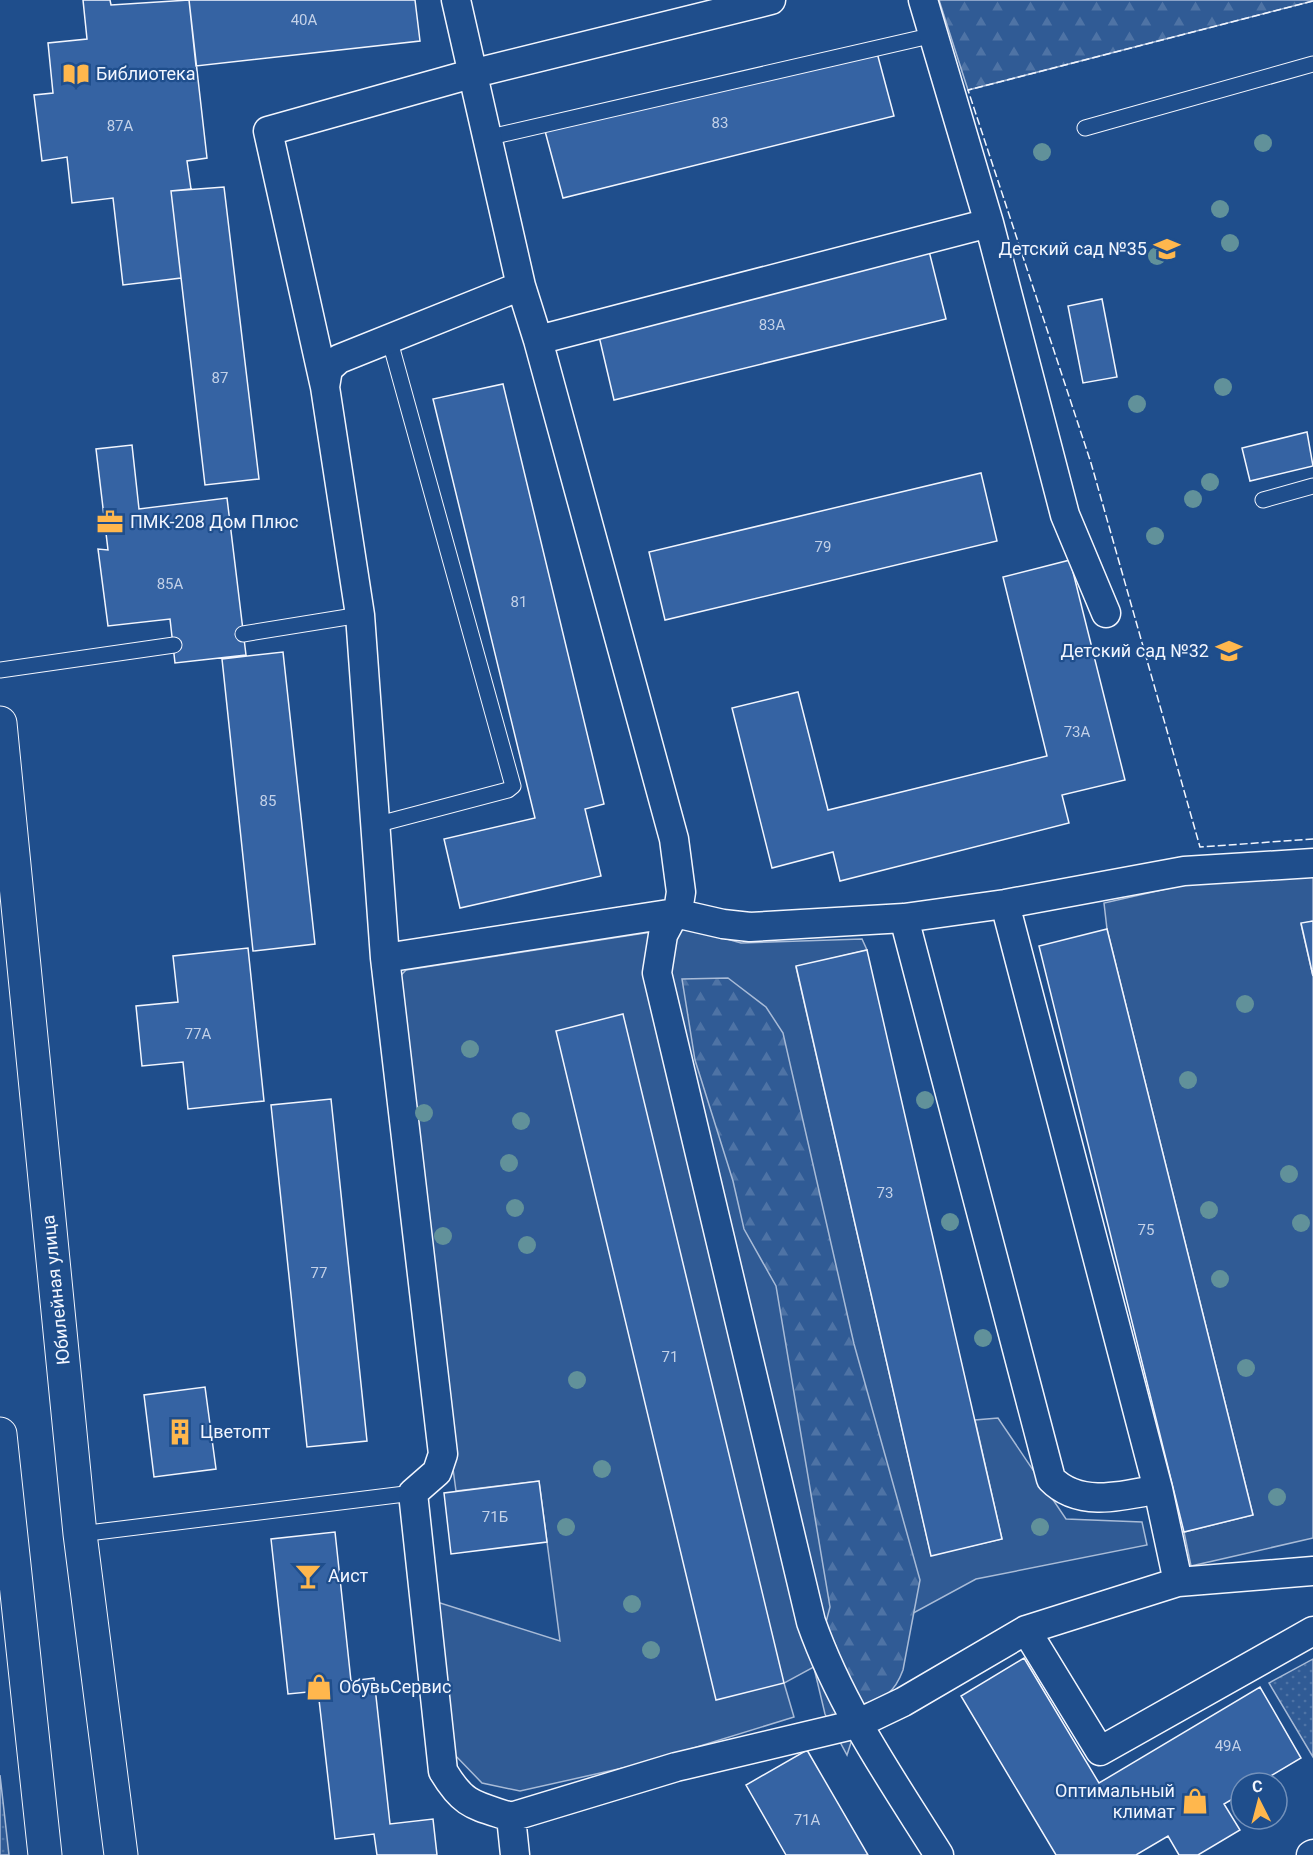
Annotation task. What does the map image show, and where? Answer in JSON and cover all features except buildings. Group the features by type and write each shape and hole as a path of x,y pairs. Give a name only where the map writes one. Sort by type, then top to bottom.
{"highway":[{"name":"Юбилейная улица","path":"0,723 80,1534 121,1855"},
{"path":"0,1434 45,1855"}],"street":[{"path":"456,0 521,286 538,340 674,839 681,892 675,913 663,935 657,974 812,1622 825,1662 857,1724 939,1855"},
{"path":"771,0 471,74 268,131 325,387 360,615 385,958 442,1454 437,1472 413,1493 443,1771 456,1794 471,1804 512,1817 676,1767 857,1724 903,1702 1026,1630 1178,1582 1313,1571"},
{"path":"923,0 989,223 1065,515 1106,613"},
{"path":"538,340 989,223"},
{"path":"325,387 328,369 339,359 521,286"},
{"path":"385,958 675,913 723,924 750,927 904,918 1005,904 1184,871 1313,863"},
{"path":"1005,904 1158,1489 1178,1582"},
{"path":"904,918 1051,1479 1060,1488 1084,1496 1115,1497 1158,1489"},
{"path":"1026,1630 1100,1751 1313,1631"},
{"path":"512,1817 515,1855"}],"lane":[{"path":"486,138 934,35"},
{"path":"1085,128 1313,64"},
{"path":"375,825 508,790 513,786 389,338"},
{"path":"1263,500 1313,486"},
{"path":"243,634 360,615"},
{"path":"0,670 174,645"},
{"path":"80,1534 413,1493"}],"shaded area":[{"path":"1313,874 1313,921 1301,924 1313,976 1313,1538 1191,1566 1184,1532 1253,1515 1107,929 1104,903 1188,884"},
{"path":"684,927 741,943 862,939 867,950 796,967 931,1555 1002,1539 975,1420 998,1418 1066,1519 1142,1522 1147,1545 976,1579 784,1683 794,1717 645,1763 520,1791 482,1783 452,1752 434,1601 560,1641 539,1481 456,1491 388,989 406,970"}],"green space":[{"path":"939,0 1313,0 1313,1 968,90"},
{"path":"728,978 766,1007 783,1033 854,1344 920,1580 903,1670 895,1686 886,1695 857,1706 857,1724 847,1755 825,1714 814,1668 830,1607 776,1286 744,1229 733,1181 695,1060 682,979"},
{"path":"1313,1659 1313,1757 1269,1683"},
{"path":"0,1775 9,1855 0,1855"}],"fence":[{"path":"1313,1 968,90 1091,463 1200,847 1313,839"}],"place":[{"name":"Библиотека","path":"76,74"},
{"name":"Детский сад №35","path":"1167,249"},
{"name":"ПМК-208 Дом Плюс","path":"110,522"},
{"name":"Детский сад №32","path":"1229,651"},
{"name":"Цветопт","path":"180,1432"},
{"name":"Аист","path":"308,1576"},
{"name":"ОбувьСервис","path":"319,1687"},
{"name":"Оптимальный климат","path":"1195,1801"}]}
